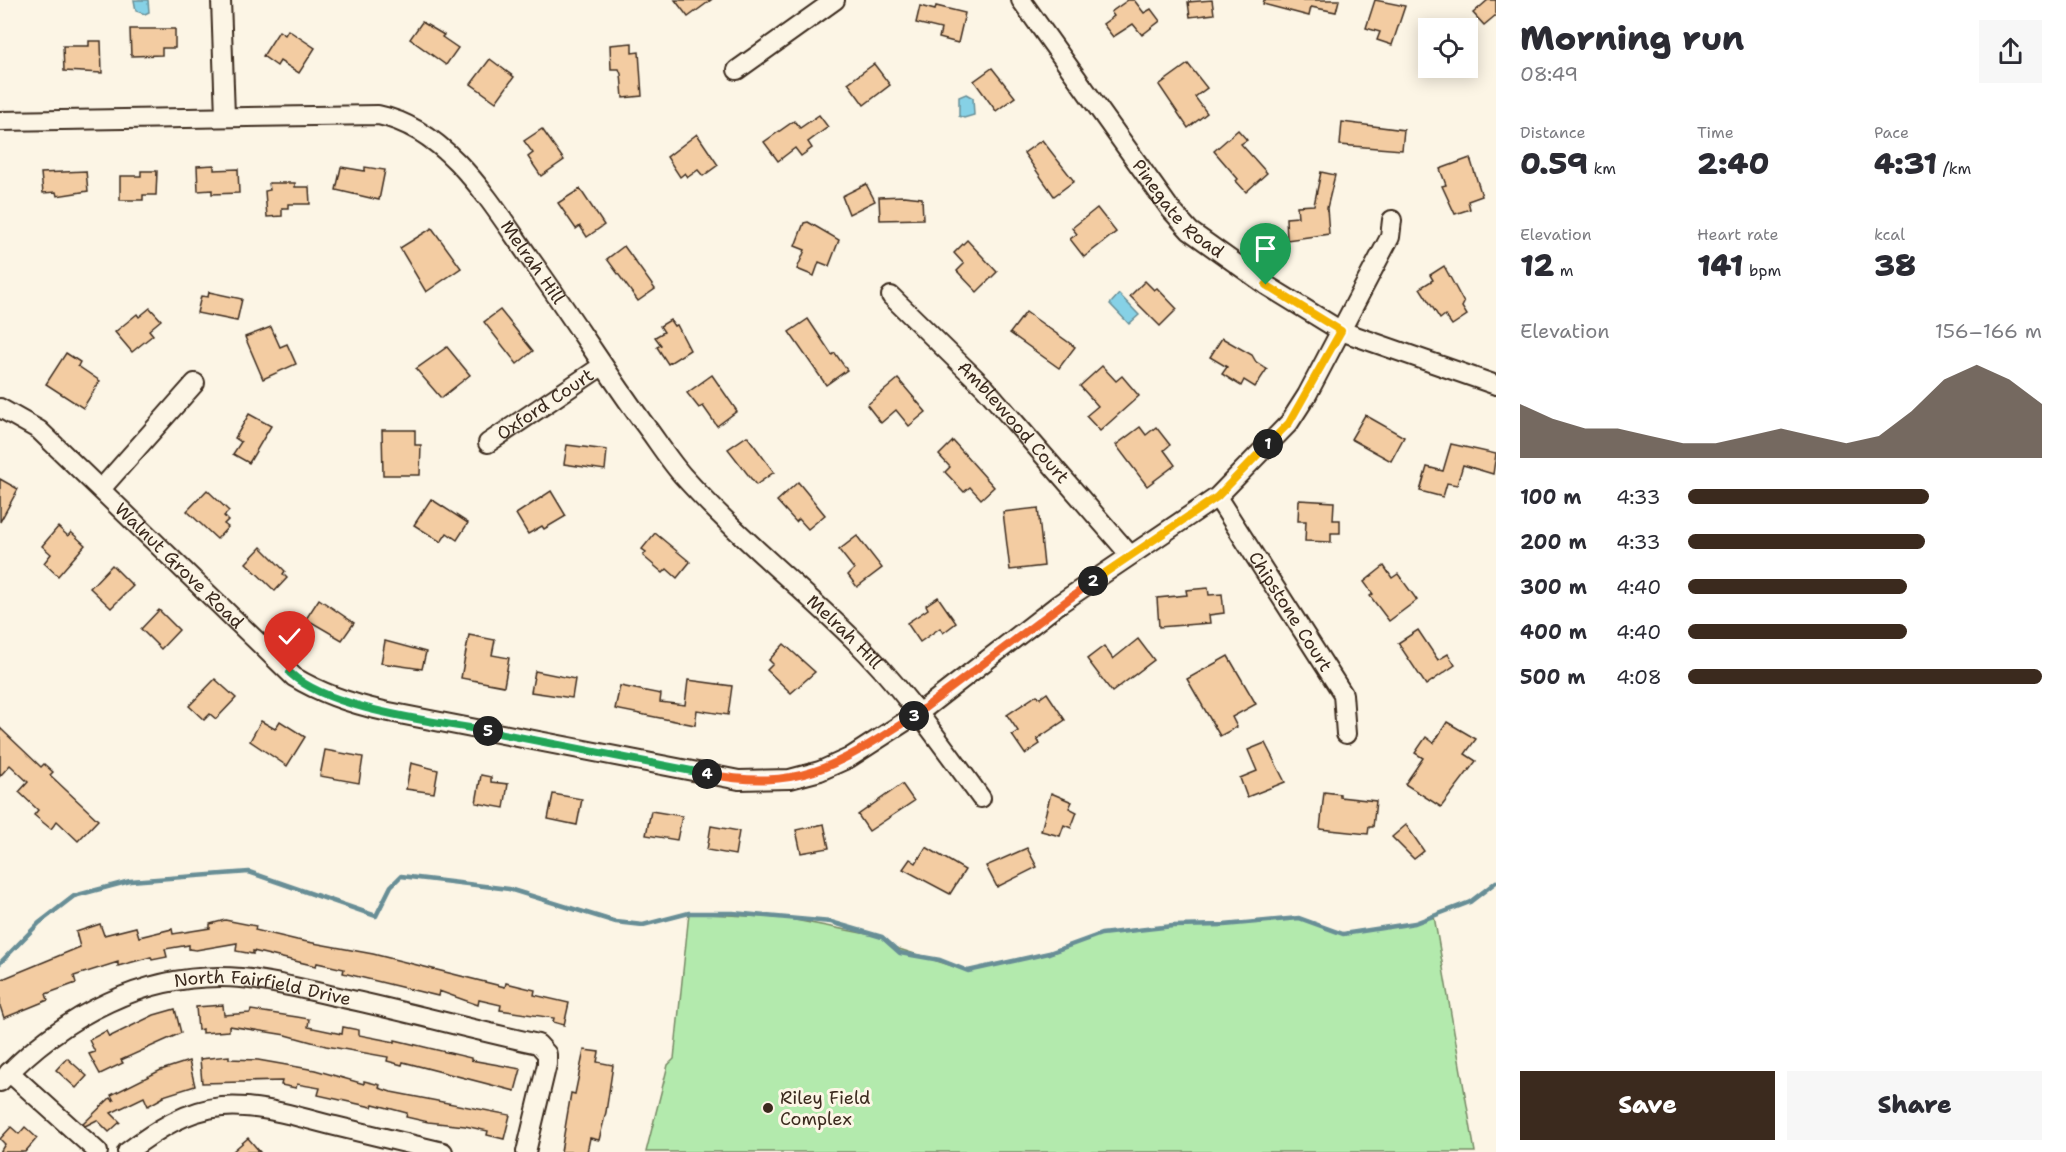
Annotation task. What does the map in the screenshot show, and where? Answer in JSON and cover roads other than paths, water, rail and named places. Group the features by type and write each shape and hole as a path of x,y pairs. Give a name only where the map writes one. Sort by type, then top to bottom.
{"street":[{"path":"221,0 225,116"},
{"path":"737,70 835,0"},
{"name":"Pinegate Road","path":"1030,3 1171,210 1190,231 1266,285 1341,331 1496,385"},
{"name":"Melrah Hill","path":"0,121 378,115 394,119 429,138 459,165 490,203 602,366 681,474 711,507 854,640 920,712 981,798"},
{"name":"Walnut Grove Road","path":"0,408 39,430 294,677 330,696 362,706 721,777 760,781 790,779 820,771 849,758 920,712 1059,604 1217,497 1289,423 1390,237 1392,220"},
{"name":"Amblewood Court","path":"891,296 985,388 1130,555"},
{"name":"Oxford Court","path":"488,443 602,366"},
{"path":"101,489 195,383"},
{"name":"Chipstone Court","path":"1217,497 1343,694 1346,734"},
{"name":"North Fairfield Drive","path":"5,1077 58,1029 84,1013 116,998 158,986 202,978 242,978 316,992 538,1044 547,1054 547,1064 526,1152"},
{"path":"5,1077 98,1152"},
{"path":"127,1152 159,1128 189,1115 220,1107 246,1107 286,1113 443,1152"}],"water":[{"path":"134,0 148,0 149,12 145,14 136,11"},
{"path":"966,94 973,98 974,115 964,118 959,116 959,97"},
{"path":"1119,294 1139,315 1129,324 1110,304"}],"waterway":[{"path":"0,963 39,923 74,896 130,881 249,872 376,916 391,886 401,876 509,889 616,922 643,925 689,913 733,913 831,922 882,937 900,953 940,960 968,971 1049,953 1101,934 1173,926 1224,925 1299,918 1343,934 1415,923 1470,902 1496,882"}],"place":[{"name":"Riley Field Complex","path":"768,1108"}]}
